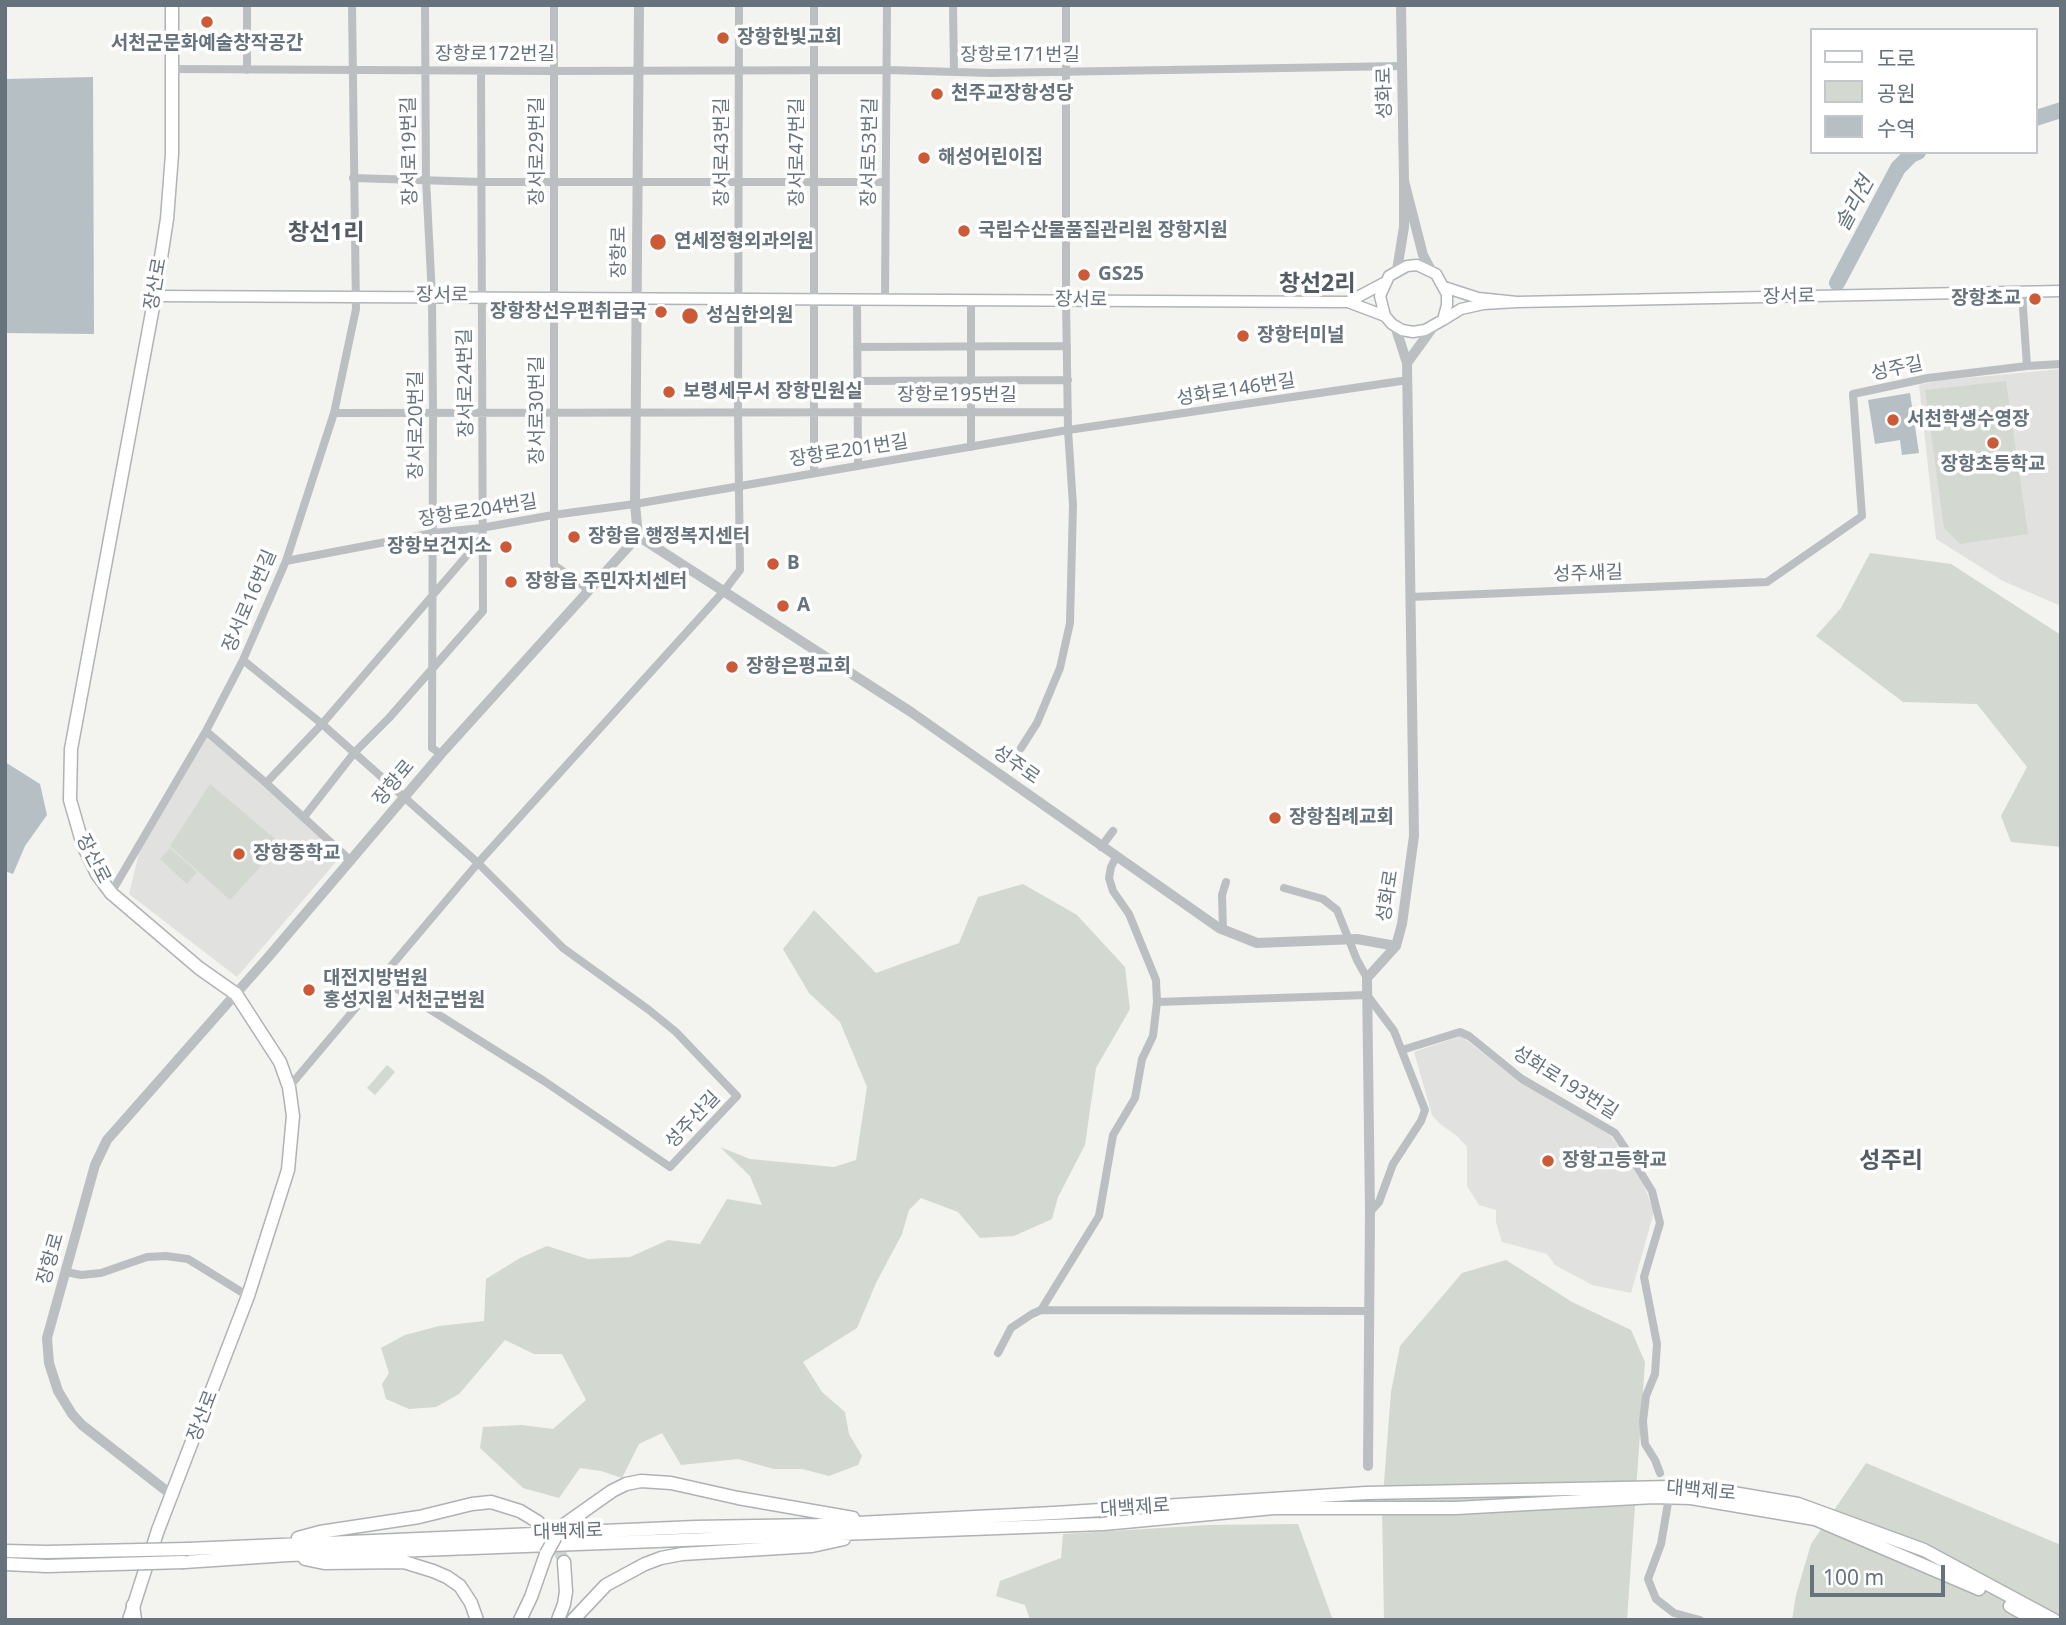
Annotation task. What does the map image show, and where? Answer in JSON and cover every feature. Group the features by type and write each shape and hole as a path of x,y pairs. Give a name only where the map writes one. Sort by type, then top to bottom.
{"main road":[{"name":"장산로","path":"129,1620 248,1296 288,1170 293,1116 289,1087 273,1050 236,994 199,968 111,893 97,874 82,845 70,800 71,749 167,219 172,154 172,5"},
{"path":"1348,302 1384,283 1397,270 1417,265 1436,274 1447,294 1447,305 1439,323"},
{"path":"1384,283 1380,296 1385,316"},
{"path":"1444,287 1478,298 1517,302"},
{"name":"장서로","path":"1517,302 2061,291"},
{"name":"장서로","path":"155,296 1348,302"},
{"path":"1348,302 1385,316 1395,326 1413,332 1425,330 1461,309 1483,304 1517,302"},
{"path":"520,1620 546,1554 561,1527 619,1487 641,1480 656,1480 878,1527"},
{"name":"대백제로","path":"5,1564 47,1566 184,1562 878,1527 1366,1493 1672,1487 1727,1492 1798,1504 1924,1550 2054,1620"},
{"name":"대백제로","path":"5,1550 46,1552 188,1549 696,1527 1103,1524 1274,1508 1456,1508 1654,1497 1691,1498 1815,1519 1971,1585 2035,1620"},
{"path":"278,1544 320,1532 393,1522 491,1502 520,1511 538,1522"},
{"path":"573,1620 606,1585 661,1558 682,1554 812,1546 878,1527"},
{"path":"288,1555 324,1563 404,1562 433,1571 460,1586 471,1603 477,1620"},
{"path":"558,1620 565,1604 564,1562"},
{"path":"133,1605 135,1620"}],"street":[{"path":"247,5 247,70"},
{"name":"장서로19번길","path":"425,5 426,179 432,297"},
{"name":"장서로29번길","path":"554,5 554,297"},
{"name":"장항로","path":"173,1496 82,1425 58,1391 49,1363 47,1338 95,1165 107,1140 441,754 638,536 635,504 635,413 639,5"},
{"name":"장서로43번길","path":"724,591 740,570 739,5"},
{"name":"장서로47번길","path":"813,298 814,5"},
{"name":"장서로53번길","path":"885,299 887,5"},
{"path":"953,5 954,72"},
{"path":"1021,748 1037,723 1060,668 1070,623 1073,505 1066,300 1066,5"},
{"name":"성화로","path":"1401,5 1404,181"},
{"path":"352,9 353,71"},
{"name":"장항로171번길","path":"638,71 954,72 1402,66"},
{"name":"장항로172번길","path":"173,69 638,71"},
{"name":"장서로16번길","path":"111,893 206,731 243,660 286,561 334,413 356,309 353,71"},
{"name":"장서로24번길","path":"433,666 483,611 481,71"},
{"path":"353,178 482,182 885,182"},
{"path":"1397,270 1404,227 1404,181"},
{"path":"1404,181 1423,255 1431,270"},
{"path":"2022,293 2027,366"},
{"name":"장서로20번길","path":"432,297 432,748 441,754"},
{"name":"장서로30번길","path":"554,297 554,565 589,590"},
{"path":"813,298 814,473"},
{"path":"857,299 858,466"},
{"path":"971,299 971,447"},
{"path":"1407,363 1439,323"},
{"name":"성화로","path":"1367,978 1396,946 1402,924 1414,836 1408,380 1407,363 1395,326"},
{"path":"857,347 1067,346"},
{"name":"성주길","path":"1767,582 1862,516 1853,394 1928,378 2061,364"},
{"path":"858,381 1068,380"},
{"name":"성화로146번길","path":"1069,430 1408,380"},
{"name":"장항로195번길","path":"334,413 1068,412"},
{"name":"장항로201번길","path":"635,504 1069,430"},
{"name":"장항로204번길","path":"286,561 433,533 635,504"},
{"name":"성주로","path":"638,536 911,712 1223,930 1257,943 1349,939 1396,946"},
{"path":"266,783 360,681 481,539"},
{"name":"성주새길","path":"1411,597 1767,582"},
{"path":"289,1087 478,863 724,591"},
{"name":"성주산길","path":"243,660 322,724 405,797 478,863 563,948 676,1032 737,1096 670,1167 544,1081 380,978"},
{"path":"304,817 354,753 389,718 433,666"},
{"path":"206,731 351,861"},
{"path":"1101,847 1112,831"},
{"path":"1041,1310 1099,1216 1113,1135 1135,1098 1142,1059 1153,1036 1157,1002 1156,980 1129,914 1113,891 1109,878 1116,857"},
{"path":"1223,930 1222,895 1226,882"},
{"path":"1284,888 1323,899 1337,910 1367,978 1370,1212 1368,1466"},
{"path":"1157,1002 1367,995"},
{"path":"1367,995 1394,1031 1425,1110 1421,1121 1393,1164 1379,1202 1370,1212"},
{"name":"성화로193번길","path":"1402,1050 1460,1032 1469,1036 1522,1079 1615,1133 1652,1191 1660,1223 1644,1277 1657,1344 1656,1374 1646,1396 1643,1421 1645,1444 1660,1473"},
{"path":"65,1272 81,1275 101,1273 147,1258 166,1256 188,1259 248,1296"},
{"path":"998,1353 1011,1328 1041,1310 1369,1311"},
{"path":"1668,1503 1661,1544 1648,1580 1656,1599 1674,1613 1700,1620"}],"shaded area":[{"name":"장항초등학교","path":"2061,369 2061,606 2003,581 1936,539 1919,385 1935,381"},
{"name":"장항중학교","path":"208,734 341,856 237,977 129,894 139,853"},
{"name":"장항고등학교","path":"1461,1036 1517,1079 1610,1135 1640,1175 1654,1212 1631,1293 1592,1285 1555,1265 1547,1254 1502,1242 1496,1222 1496,1210 1479,1205 1467,1186 1467,1147 1432,1115 1414,1052"}],"green space":[{"path":"2006,381 2028,534 1960,544 1944,528 1925,390"},
{"path":"1870,553 1951,564 2061,635 2061,847 2011,842 2001,816 2027,767 1977,704 1903,702 1816,636 1841,608"},
{"path":"210,784 281,844 230,900 170,846"},
{"path":"170,848 197,872 187,884 160,859"},
{"path":"1023,884 1077,915 1125,967 1130,1009 1096,1068 1085,1145 1058,1197 1052,1219 1014,1236 980,1238 958,1212 921,1198 909,1210 902,1234 876,1283 857,1328 803,1362 822,1392 845,1412 849,1434 862,1456 858,1465 829,1476 802,1469 774,1469 738,1459 681,1465 662,1433 639,1444 622,1478 580,1468 559,1498 523,1488 480,1448 483,1427 522,1425 553,1429 586,1400 562,1354 534,1354 505,1340 459,1394 436,1407 409,1409 386,1399 382,1384 389,1373 381,1348 405,1335 439,1326 484,1321 486,1279 520,1258 547,1246 588,1259 630,1257 668,1240 700,1244 727,1199 762,1205 750,1176 720,1147 750,1159 834,1167 856,1160 867,1087 840,1022 809,993 783,949 814,910 876,973 959,943 978,897"},
{"path":"387,1065 395,1072 375,1095 367,1088"},
{"path":"1506,1260 1572,1302 1631,1330 1645,1362 1627,1620 1384,1620 1382,1508 1391,1392 1400,1346 1462,1273"},
{"path":"1866,1463 2061,1545 2061,1620 1792,1620 1796,1595 1811,1544"},
{"path":"1298,1524 1333,1620 1030,1620 1025,1605 996,1596 1000,1581 1061,1558 1063,1534 1209,1525"}],"water":[{"path":"93,77 94,334 5,333 5,79"},
{"name":"서천학생수영장","path":"1910,393 1919,453 1902,455 1900,440 1875,444 1868,400"},
{"path":"5,762 40,784 47,815 25,846 13,874 5,871"}],"waterway":[{"name":"솔리천","path":"2038,117 2061,110"},
{"name":"솔리천","path":"1837,283 1898,168 1913,154"}],"tunnel":[{"path":"538,1522 556,1543 564,1562"}],"place":[{"name":"서천군문화예술창작공간","path":"207,22"},
{"name":"장항한빛교회","path":"723,38"},
{"name":"천주교장항성당","path":"937,94"},
{"name":"해성어린이집","path":"924,158"},
{"name":"국립수산물품질관리원 장항지원","path":"964,231"},
{"name":"연세정형외과의원","path":"658,242"},
{"name":"GS25","path":"1084,275"},
{"name":"장항초교","path":"2035,299"},
{"name":"장항창선우편취급국","path":"661,312"},
{"name":"성심한의원","path":"690,316"},
{"name":"장항터미널","path":"1243,336"},
{"name":"보령세무서 장항민원실","path":"669,392"},
{"name":"서천학생수영장","path":"1893,420"},
{"name":"장항초등학교","path":"1993,443"},
{"name":"장항읍 행정복지센터","path":"574,537"},
{"name":"장항보건지소","path":"506,547"},
{"name":"B","path":"773,564"},
{"name":"장항읍 주민자치센터","path":"511,582"},
{"name":"A","path":"783,606"},
{"name":"장항은평교회","path":"732,667"},
{"name":"장항침례교회","path":"1275,818"},
{"name":"장항중학교","path":"239,854"},
{"name":"대전지방법원 홍성지원 서천군법원","path":"309,990"},
{"name":"장항고등학교","path":"1548,1161"}],"district":[{"name":"창선1리","path":"326,233"},
{"name":"창선2리","path":"1317,284"},
{"name":"성주리","path":"1891,1161"}]}
